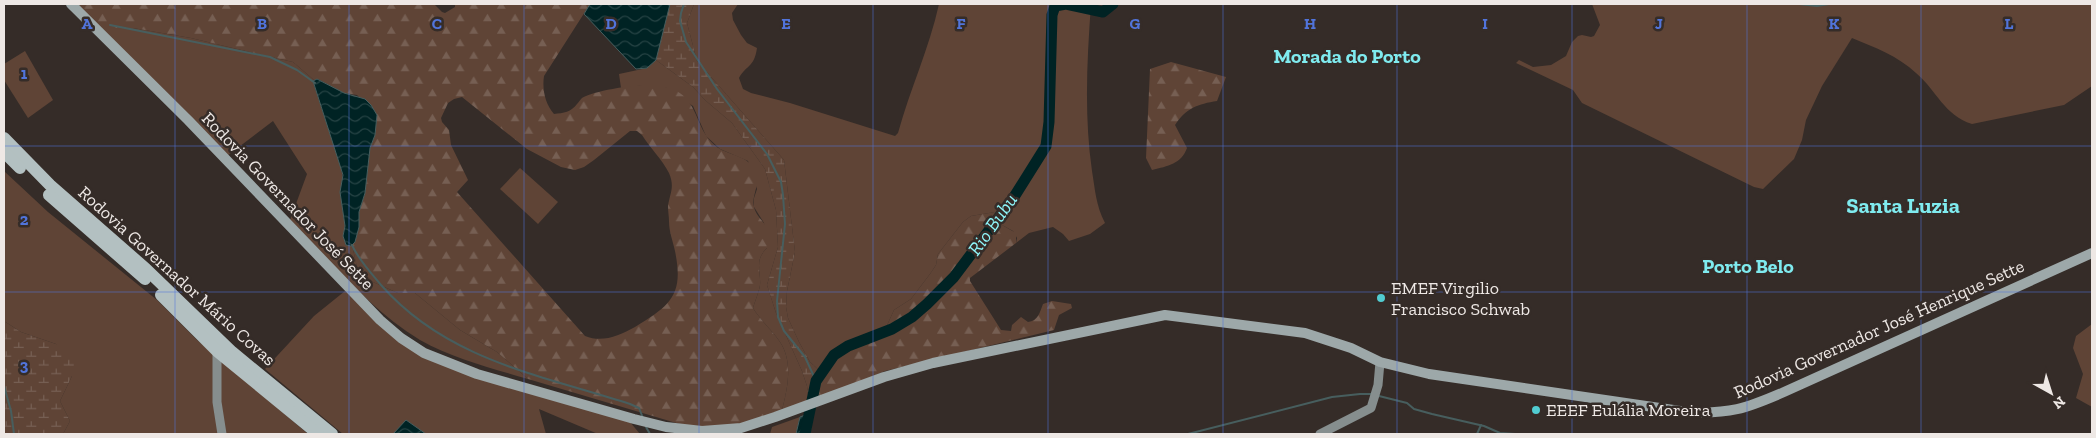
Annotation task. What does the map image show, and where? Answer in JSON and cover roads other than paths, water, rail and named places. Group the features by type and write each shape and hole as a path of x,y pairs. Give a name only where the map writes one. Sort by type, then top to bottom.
{"highway":[{"name":"Rodovia Governador Mário Covas","path":"4,138 50,185 118,242 232,352 332,434"},
{"name":"Rodovia Governador Mário Covas","path":"4,152 42,189 145,279 217,351 318,434"}],"main road":[{"name":"Rodovia Governador José Sette","path":"71,4 188,120 380,320 401,338 430,356 507,383"},
{"name":"Rodovia Governador José Henrique Sette","path":"507,383 666,427 702,432 741,428 884,378 950,359 1165,315 1305,333 1351,348 1380,362 1429,374 1687,412 1730,412 1784,392 2092,253"}],"street":[{"path":"217,351 217,402 222,434"},
{"path":"1320,434 1371,408 1378,384 1380,362"}],"water":[{"path":"590,4 670,4 656,60 647,68 636,69 584,14"},
{"path":"317,79 344,93 365,99 377,115 375,135 370,148 365,193 359,212 359,227 355,242 351,246 346,245 343,236 345,226 340,192 343,175 313,81"},
{"path":"813,412 810,434 796,434 800,417"},
{"path":"406,420 426,434 393,434"}],"waterway":[{"path":"684,4 680,21 686,42 717,89 767,154 781,182 785,224 777,301 778,317 784,331 805,357 816,381"},
{"name":"Rio Bubu","path":"805,434 816,381 834,355 848,346 892,329 912,317 927,304 954,277 1014,197 1046,146 1049,122 1052,15 1055,6 1066,4 1103,12 1113,4"},
{"name":"Rio Bubu","path":"1799,4 1817,6 1829,4"},
{"path":"110,25 270,57 297,70 315,83"},
{"path":"352,245 361,261 381,285 407,310 435,331 465,348 497,362 630,404 639,408 643,418"},
{"path":"4,386 11,411 14,434"},
{"path":"1188,434 1332,397 1372,394"},
{"path":"1379,396 1407,403 1414,409 1484,426 1500,433 1515,434"},
{"path":"1477,434 1481,425"},
{"path":"646,427 650,434"}],"place":[{"name":"EMEF Virgilio Francisco Schwab","path":"1381,298"},
{"name":"EEEF Eulália Moreira","path":"1536,410"}],"district":[{"name":"Morada do Porto","path":"1347,56"},
{"name":"Santa Luzia","path":"1903,205"},
{"name":"Porto Belo","path":"1748,266"}]}
